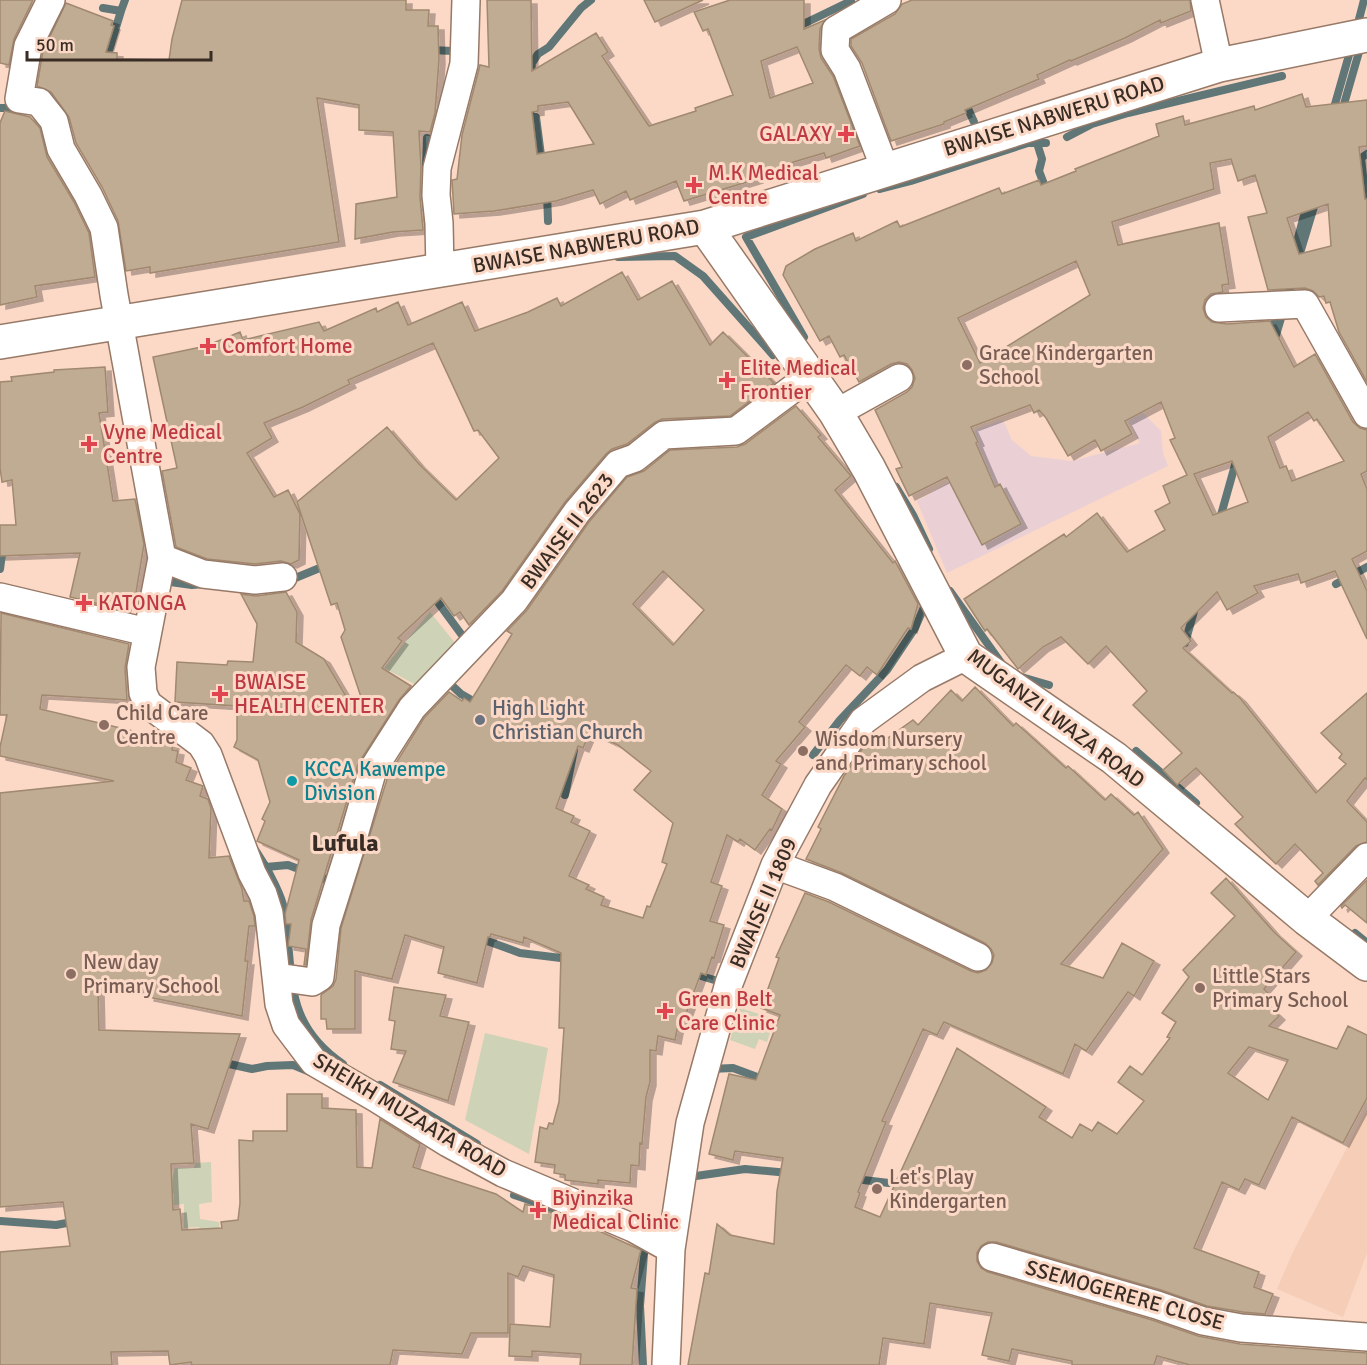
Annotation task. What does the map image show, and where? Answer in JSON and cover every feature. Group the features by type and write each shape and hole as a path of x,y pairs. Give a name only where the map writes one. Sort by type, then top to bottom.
{"main road":[{"name":"BWAISE NABWERU ROAD","path":"0,342 705,227 1219,65 1367,35"},
{"name":"MUGANZI LWAZA ROAD","path":"705,227 836,413 869,470 966,656 1114,758 1307,919 1367,964"}],"street":[{"name":"SHEIKH MUZAATA ROAD","path":"51,0 28,46 19,99 39,102 54,121 61,149 104,228 162,558 141,667 143,693 148,704 201,744 208,755 269,913 279,1004 286,1025 314,1062 448,1143 504,1173 633,1228 671,1249"},
{"path":"440,271 437,168 464,64 466,0"},
{"path":"885,169 847,69 835,50 836,30 887,0"},
{"path":"1205,0 1219,65"},
{"path":"1219,308 1305,304 1367,414"},
{"name":"BWAISE II 2623","path":"277,977 312,982 320,977 326,925 373,769 412,708 514,601 577,512 618,464 635,458 664,435 736,431 810,376"},
{"path":"836,413 899,378"},
{"path":"162,558 203,574 255,580 283,577"},
{"path":"0,597 147,632"},
{"name":"BWAISE II 1809","path":"666,1365 671,1249 690,1123 729,983 775,866 818,785 863,721 922,678 966,656"},
{"path":"1307,919 1367,857"},
{"path":"775,866 835,887 978,957"},
{"name":"SSEMOGERERE CLOSE","path":"992,1257 1203,1320 1241,1328 1367,1337"}],"shaded area":[{"path":"1117,401 1136,406 1161,431 1163,453 1168,466 947,573 917,501 967,471 970,433 1003,420 1012,440 1031,456 1072,461 1140,443"},
{"path":"1367,1109 1367,1253 1343,1317 1277,1289 1292,1254"}],"green space":[{"path":"430,612 456,644 422,688 384,668"},
{"path":"740,1008 775,1019 767,1042 759,1039 755,1049 730,1040"},
{"path":"485,1033 548,1048 529,1154 465,1120"},
{"path":"211,1162 212,1202 199,1204 200,1219 219,1222 221,1247 203,1255 199,1227 184,1228 184,1204 166,1206 175,1168 194,1168 195,1163"}],"building":[{"path":"0,0 33,0 14,39 9,65 0,63"},
{"path":"182,0 406,0 406,10 429,10 428,26 438,26 439,60 435,113 430,132 419,131 423,230 393,232 355,239 356,204 397,197 393,132 359,130 359,105 317,98 339,242 150,273 150,267 126,271 118,221 102,187 76,143 69,117 51,92 37,86 43,51 66,3 113,21 111,25 114,26 106,52 117,53 117,59 169,60"},
{"path":"487,0 531,0 532,71 596,33 608,52 602,56 649,126 696,111 695,108 733,95 708,29 703,31 694,12 730,0 804,0 804,29 825,20 820,29 821,58 833,76 860,146 826,158 824,153 787,164 788,166 756,176 757,179 684,201 676,181 630,200 626,191 600,204 593,190 556,201 494,211 454,214 452,180 457,179 462,135 480,65 489,67","holes":["797,47 813,83 770,98 761,61","568,102 594,144 537,154 532,112 538,111 538,106"]},
{"path":"644,0 703,0 655,22"},
{"path":"912,0 1190,0 1191,11 1161,23 1160,20 1125,38 1037,75 1039,79 965,110 966,113 944,124 891,141 862,63 851,46 851,39 895,14 902,4"},
{"path":"1302,94 1306,107 1367,100 1367,146 1359,147 1365,199 1367,199 1367,382 1339,332 1330,302 1326,303 1324,296 1319,297 1313,291 1305,288 1268,290 1248,217 1267,213 1255,175 1238,181 1231,159 1210,163 1214,189 1112,222 1118,245 1219,223 1229,284 1222,285 1223,292 1211,294 1205,300 1203,308 1206,317 1212,322 1227,324 1270,321 1294,367 1315,354 1353,422 1367,430 1367,471 1361,474 1367,489 1367,551 1352,559 1367,591 1367,639 1335,571 1301,583 1298,574 1254,586 1258,593 1227,610 1217,592 1181,628 1191,641 1183,648 1240,698 1316,793 1346,764 1339,758 1342,754 1321,733 1367,693 1367,780 1365,778 1347,801 1367,822 1367,842 1356,846 1318,885 1315,881 1323,873 1295,844 1276,864 1235,824 1243,817 1196,768 1177,785 1163,770 1182,753 1133,705 1147,691 1106,646 1088,664 1061,637 1043,647 1018,669 987,629 985,631 964,599 1064,534 1066,537 1097,513 1127,552 1165,530 1155,511 1170,503 1163,486 1187,475 1170,440 1175,438 1161,402 1125,421 1132,434 1101,451 1095,440 1068,456 1046,418 1039,410 1034,413 1030,405 971,427 995,487 1000,484 1021,524 982,545 947,477 909,496 896,469 902,467 875,410 912,387 915,378 912,370 907,364 899,362 859,382 844,355 840,357 829,336 820,341 783,275 786,266 815,249 853,233 856,241 897,221 900,227 999,188 1002,194 1039,180 1041,185 1076,171 1075,169 1159,136 1156,124 1183,116 1185,125 1254,106 1255,110","holes":["1328,204 1331,246 1299,254 1287,218","1076,261 1090,295 980,363 958,318","1308,412 1314,421 1317,419 1344,461 1292,481 1286,466 1280,468 1268,437","1232,461 1248,502 1213,515 1194,474"]},
{"path":"5,111 30,117 40,128 47,157 74,202 89,233 95,277 35,286 37,297 0,305 0,123"},
{"path":"622,272 638,300 672,281 710,345 723,332 774,383 730,416 662,419 627,444 612,449 565,502 502,591 469,625 460,612 454,616 441,598 398,638 402,641 382,668 411,686 399,700 358,764 311,920 306,965 304,965 306,949 288,946 291,924 286,924 285,914 299,860 257,841 265,821 262,819 270,802 258,760 234,747 237,740 237,706 175,702 177,662 227,665 228,661 253,662 257,624 241,594 256,596 286,592 297,612 296,642 324,659 356,713 365,709 341,637 345,630 337,603 331,605 297,502 387,427 419,464 456,500 499,458 478,430 474,431 433,343 348,380 350,384 264,423 272,438 247,453 274,497 288,490 300,514 299,560 291,564 281,561 255,564 207,559 176,547 162,471 177,468 153,357 206,346 240,332 243,340 319,322 324,331 376,308 377,312 398,302 408,325 462,302 475,331 528,312 557,298 561,306"},
{"path":"105,367 108,412 99,413 113,501 135,499 144,544 134,605 126,603 124,610 70,597 80,553 0,556 0,525 16,525 12,480 2,482 0,468 0,382 12,381 11,377 54,372 54,370"},
{"path":"796,406 821,435 818,437 851,476 835,490 893,563 895,561 918,604 911,629 908,628 877,675 867,667 860,676 846,665 799,722 805,727 776,761 781,764 762,795 782,809 772,830 770,829 755,850 740,839 738,842 727,835 711,882 722,886 710,921 724,925 706,975 701,973 683,1022 679,1020 675,1040 658,1036 656,1051 650,1050 650,1082 646,1097 639,1166 631,1165 630,1183 598,1180 598,1184 565,1180 565,1175 554,1173 555,1165 535,1162 540,1127 547,1129 549,1123 553,1124 559,1102 564,1028 559,1028 561,953 524,937 523,943 491,934 488,937 477,983 438,973 444,947 405,935 392,979 355,971 355,1029 327,1029 326,1019 321,1019 321,995 333,986 336,979 341,928 388,776 424,718 449,692 462,701 464,698 470,702 512,634 507,631 527,610 589,522 627,477 644,471 670,450 737,447 745,444","holes":["663,571 704,610 673,645 633,604","590,732 618,745 651,771 634,790 673,823 662,862 667,864 650,907 647,906 643,918 601,905 604,897 586,889 589,885 569,876 590,831 571,822 574,816 556,808 578,746 583,748"]},
{"path":"1,613 129,644 125,668 127,700 42,695 40,709 163,738 162,742 173,745 172,750 178,751 176,762 191,768 186,780 203,786 200,796 208,799 211,808 209,858 229,856 242,889 244,901 249,901 254,916 255,926 249,926 242,1016 148,997 150,989 98,989 99,1030 240,1034 208,1129 191,1124 194,1163 171,1164 173,1210 180,1209 182,1230 222,1228 221,1222 238,1220 239,1140 253,1141 253,1131 287,1131 287,1094 322,1094 322,1108 356,1110 357,1167 372,1168 380,1119 420,1144 413,1167 496,1194 523,1212 525,1204 553,1213 551,1218 586,1225 641,1250 631,1288 637,1289 632,1365 580,1365 581,1354 532,1351 532,1357 509,1356 510,1324 550,1327 554,1275 523,1266 518,1277 508,1273 508,1333 471,1333 462,1354 393,1350 390,1365 192,1365 191,1362 170,1365 168,1351 111,1352 112,1365 0,1365 0,1252 70,1246 63,1202 0,1207 0,793 114,781 0,756 7,715 0,715"},
{"path":"975,687 1013,726 1016,723 1105,800 1111,794 1134,815 1138,812 1163,849 1061,964 1103,978 1122,943 1154,961 1134,996 1128,992 1086,1051 1075,1044 1063,1074 944,1022 937,1035 923,1029 882,1121 886,1122 858,1192 860,1193 855,1207 880,1217 957,1048 1046,1107 1039,1117 1072,1138 1080,1124 1092,1131 1098,1122 1117,1134 1144,1101 1118,1082 1130,1066 1142,1075 1170,1038 1167,1037 1176,1022 1162,1013 1189,977 1183,970 1235,916 1211,893 1226,878 1274,932 1296,952 1264,989 1268,993 1262,1000 1279,1016 1269,1026 1337,1049 1348,1026 1367,1035 1367,1098 1343,1143 1292,1117 1259,1185 1245,1179 1239,1190 1222,1182 1194,1248 1259,1272 1254,1287 1273,1294 1265,1314 1207,1306 1161,1290 996,1242 988,1242 981,1246 977,1253 977,1261 981,1268 988,1272 1152,1320 1198,1336 1240,1344 1367,1353 1367,1365 1190,1365 1157,1356 1154,1365 1072,1365 1072,1361 1012,1349 1009,1361 982,1355 992,1313 930,1303 924,1344 883,1338 879,1365 688,1365 705,1273 709,1274 717,1224 730,1235 774,1244 777,1191 783,1158 735,1151 733,1160 709,1154 729,1074 756,1080 780,1015 761,1008 779,958 776,957 805,893 829,902 971,971 978,973 986,970 992,963 994,955 985,943 842,873 806,859 821,829 818,827 844,776 865,745 873,740 878,745 913,720 918,725 951,690 962,701","holes":["1249,1047 1288,1060 1268,1100 1228,1073"]},
{"path":"1367,880 1367,923 1345,905 1342,908 1341,906"},
{"path":"394,987 446,995 440,1016 469,1022 448,1101 393,1082 406,1051 391,1049 395,1021 389,1020"}],"waterway":[{"path":"103,8 121,11 125,0"},
{"path":"531,75 532,63 538,54 549,47 581,8 591,0"},
{"path":"1357,27 1364,0"},
{"path":"795,28 851,1"},
{"path":"106,60 121,11"},
{"path":"1342,111 1361,45"},
{"path":"1333,111 1351,48"},
{"path":"429,50 454,51 455,56"},
{"path":"1067,137 1092,124 1128,113 1282,76"},
{"path":"965,102 974,122"},
{"path":"0,108 19,108"},
{"path":"530,108 531,116 536,117 542,163"},
{"path":"426,168 427,138"},
{"path":"880,189 1028,143 1046,143"},
{"path":"1037,143 1042,159 1039,171 1047,192"},
{"path":"1367,154 1361,158 1367,211"},
{"path":"547,193 548,221"},
{"path":"804,337 746,237 863,194"},
{"path":"1297,263 1316,200"},
{"path":"1294,253 1307,204"},
{"path":"618,257 675,256 703,276 773,355"},
{"path":"1276,335 1292,281"},
{"path":"1270,337 1278,311"},
{"path":"1219,522 1237,458"},
{"path":"896,487 913,515 929,549"},
{"path":"0,569 3,547"},
{"path":"288,581 327,565"},
{"path":"1336,584 1367,567"},
{"path":"163,581 192,585 204,584"},
{"path":"950,591 1002,664"},
{"path":"431,593 467,642"},
{"path":"813,755 840,720 887,670 915,628 925,605 923,601"},
{"path":"1185,643 1195,608"},
{"path":"1018,676 1049,685"},
{"path":"446,680 461,694 480,705"},
{"path":"565,795 574,750"},
{"path":"1136,751 1196,803"},
{"path":"256,851 266,867 288,865 362,893"},
{"path":"266,867 283,905 291,973 299,1012 308,1030 343,1064"},
{"path":"1355,933 1367,943"},
{"path":"479,938 520,953 569,959"},
{"path":"691,973 721,982"},
{"path":"220,1062 252,1069 293,1065 310,1072"},
{"path":"710,1069 733,1068 765,1080"},
{"path":"380,1085 477,1144"},
{"path":"685,1174 696,1176 745,1169 789,1173"},
{"path":"855,1179 889,1183 906,1182"},
{"path":"514,1195 583,1220"},
{"path":"0,1221 56,1225 72,1222"},
{"path":"643,1365 640,1306 645,1241"}],"place":[{"name":"GALAXY","path":"846,134"},
{"name":"M.K Medical Centre","path":"694,185"},
{"name":"Comfort Home","path":"208,346"},
{"name":"Grace Kindergarten School","path":"967,365"},
{"name":"Elite Medical Frontier","path":"727,380"},
{"name":"Vyne Medical Centre","path":"89,444"},
{"name":"KATONGA","path":"84,603"},
{"name":"BWAISE HEALTH CENTER","path":"220,694"},
{"name":"High Light Christian Church","path":"480,720"},
{"name":"Child Care Centre","path":"104,725"},
{"name":"Wisdom Nursery and Primary school","path":"803,751"},
{"name":"KCCA Kawempe Division","path":"292,781"},
{"name":"New day Primary School","path":"71,974"},
{"name":"Little Stars Primary School","path":"1200,988"},
{"name":"Green Belt Care Clinic","path":"665,1011"},
{"name":"Let's Play Kindergarten","path":"877,1189"},
{"name":"Biyinzika Medical Clinic","path":"538,1210"}],"district":[{"name":"Lufula","path":"345,843"}]}
